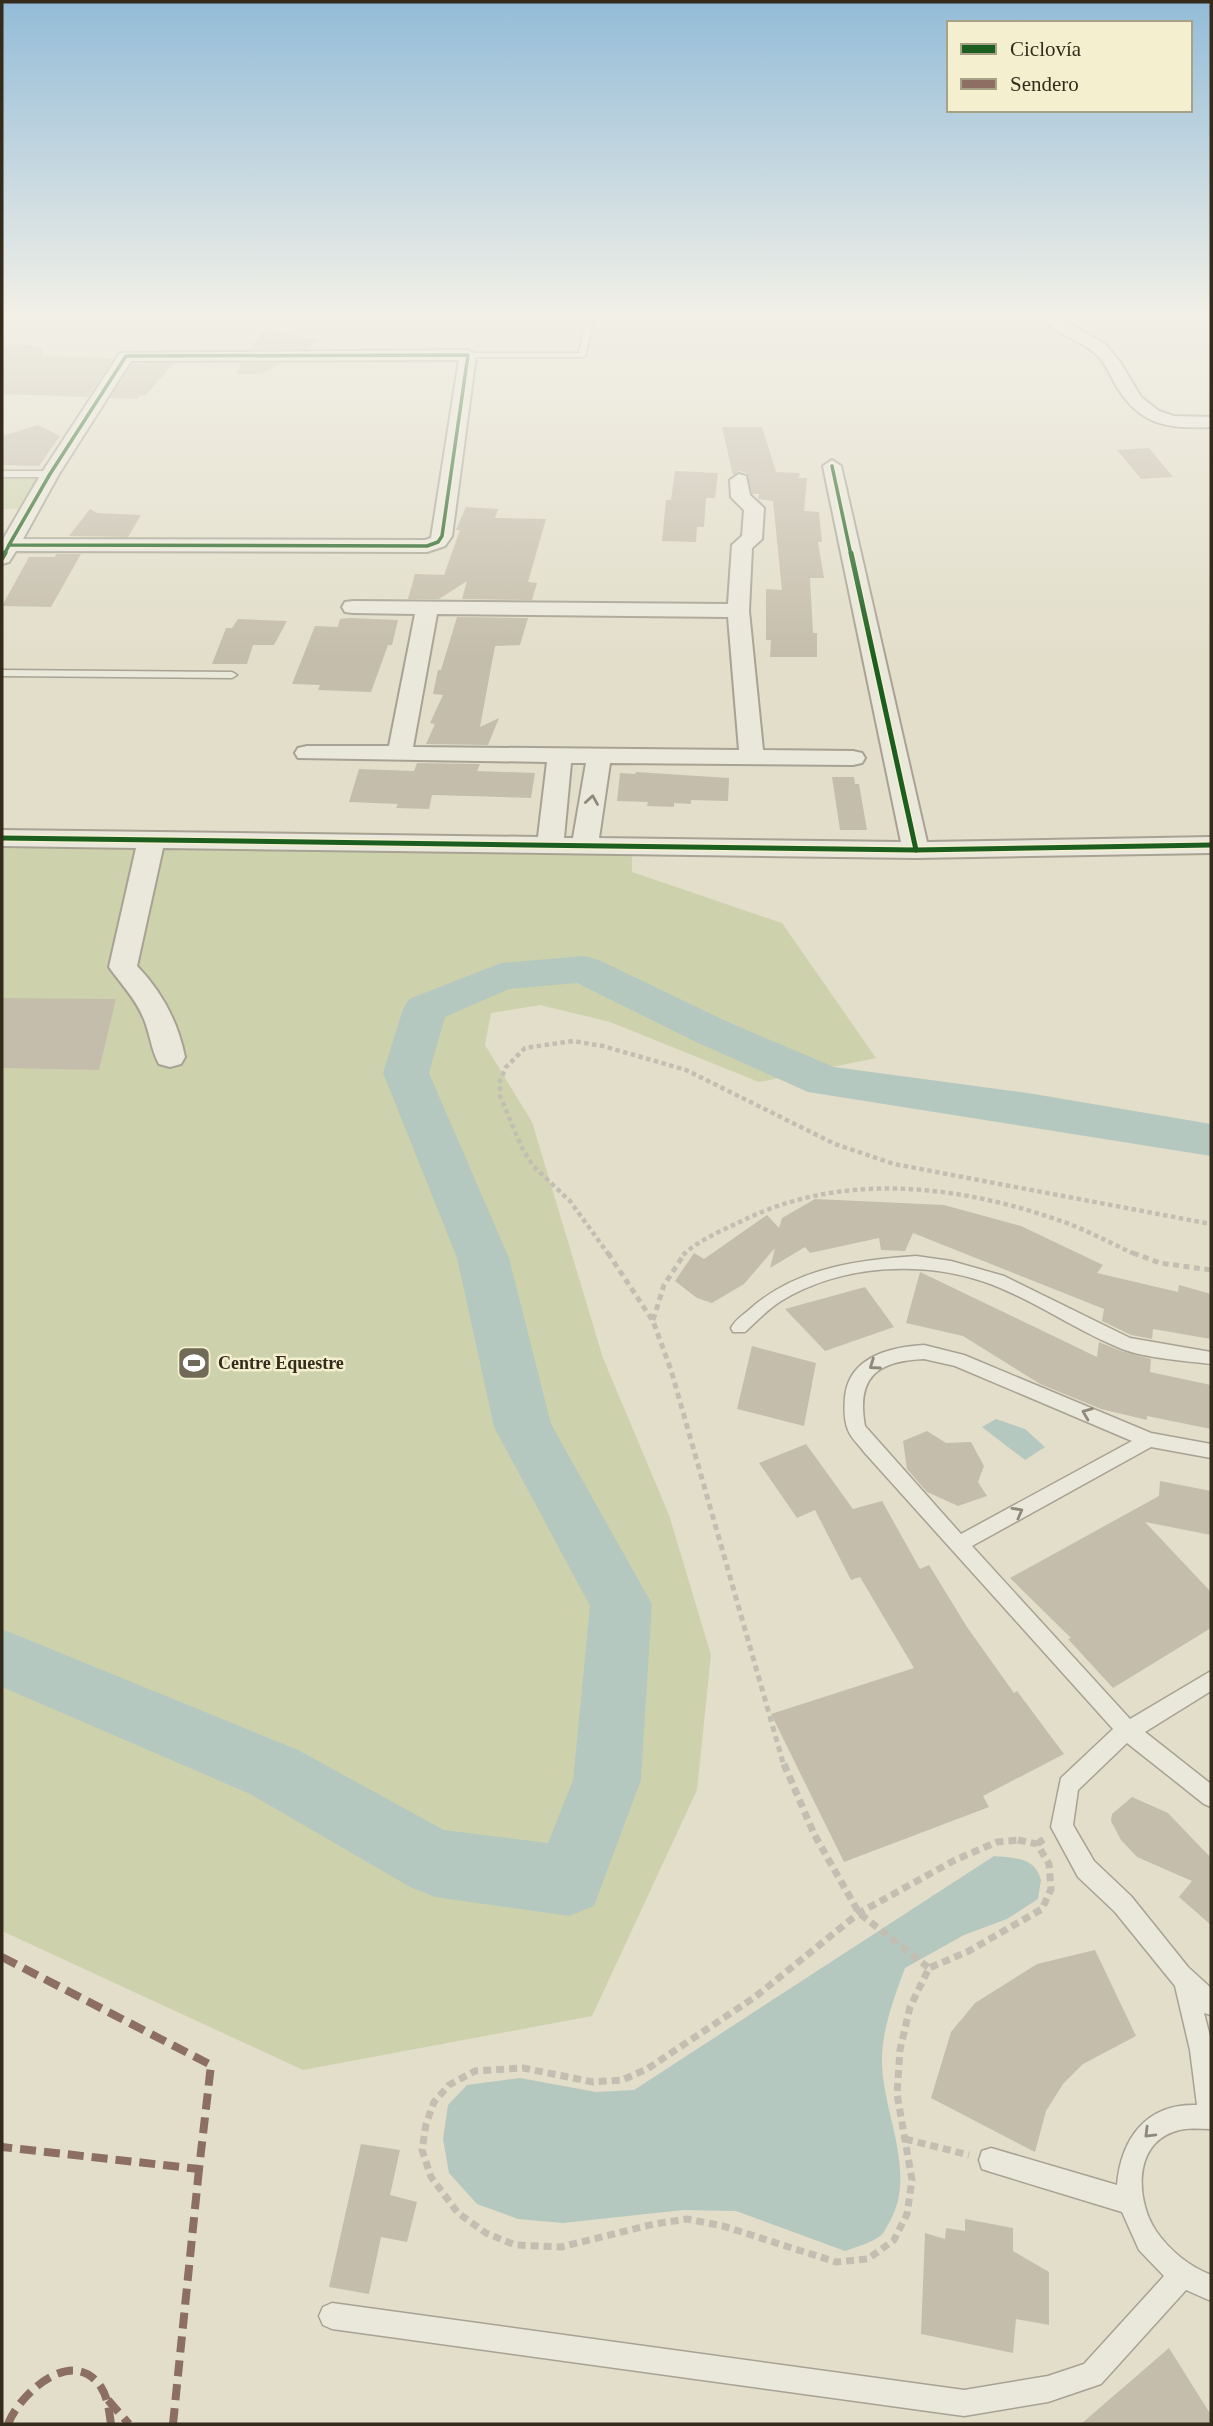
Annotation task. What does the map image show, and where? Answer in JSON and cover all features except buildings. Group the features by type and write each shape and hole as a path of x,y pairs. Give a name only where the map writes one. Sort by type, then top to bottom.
{"street":[{"path":"6,552 77,431"},
{"path":"6,552 427,546 438,542 442,536 457,431"},
{"path":"832,466 916,850"},
{"path":"740,488 754,508 752,539 735,530 738,611 752,757"},
{"path":"353,607 738,611"},
{"path":"400,754 427,608"},
{"path":"307,753 853,758"},
{"path":"550,844 560,755"},
{"path":"585,845 599,755"},
{"path":"2,838 916,850 1211,845"},
{"path":"151,842 123,967 145,989 159,1015 170,1057"}],"lane":[{"path":"2,474 50,474"},
{"path":"2,673 232,675"},
{"path":"739,1328 774,1297 820,1276 872,1265 916,1262 951,1266 998,1280 1126,1344 1211,1358"},
{"path":"1211,1451 1149,1440 958,1360 924,1352 902,1353 882,1359 866,1370 855,1386 853,1410 856,1428 958,1545 1128,1731 1211,1797"},
{"path":"958,1545 1149,1440"},
{"path":"1211,1680 1112,1741 1068,1785 1062,1827 1086,1869 1123,1904 1185,1981 1211,2004"},
{"path":"1185,1981 1202,2050 1211,2117 1186,2114 1165,2120 1147,2132 1135,2152 1129,2175 1131,2202 1142,2230 1159,2255 1182,2275 1211,2288"},
{"path":"991,2160 1131,2202"},
{"path":"331,2316 964,2403 1048,2389 1092,2375 1182,2275"}],"path":[{"path":"929,1968 859,1913 814,1833 784,1765 732,1591 671,1370 653,1321 570,1201 533,1166 522,1148 500,1096 500,1081 506,1067 525,1048 573,1041 603,1046 697,1075 835,1144 894,1164 1211,1224"},
{"path":"653,1321 657,1295 685,1253 735,1224 794,1199 850,1188 920,1188 989,1199 1069,1224 1155,1262 1211,1270"},
{"path":"1018,1840 1037,1844 1049,1864 1051,1889 1042,1909 969,1951 929,1968 910,2007 900,2050 897,2094 912,2180 907,2214 894,2240 868,2259 836,2262 723,2226 687,2219 654,2224 561,2247 515,2245 486,2233 458,2213 431,2177 422,2150 426,2124 434,2102 449,2085 475,2071 523,2068 593,2082 622,2080 647,2069 755,1997 859,1913 955,1860 997,1842 1018,1840"},
{"path":"905,2139 991,2160"}],"green space":[{"path":"2,478 40,478 20,509 2,509"},
{"path":"2,847 632,855 632,872 782,923 876,1058 759,1082 610,1022 540,1005 491,1013 485,1045 532,1122 603,1358 669,1515 711,1655 697,1790 592,2016 303,2070 2,1931"}],"shaded area":[{"path":"996,1419 1025,1429 1045,1447 1025,1460 982,1427"},
{"path":"994,1856 1023,1860 1034,1867 1041,1880 1038,1899 1007,1919 964,1935 905,1968 887,2023 882,2056 883,2077 896,2141 900,2183 897,2203 883,2234 845,2251 736,2211 683,2210 563,2223 518,2219 477,2204 449,2173 443,2139 448,2105 467,2085 520,2078 596,2092 634,2090"}],"waterway":[{"path":"2,1657 274,1772 435,1863 569,1881 607,1780 621,1604 523,1427 483,1258 406,1073 425,1009 501,976 584,969 712,1032 825,1081 1034,1110 1211,1140"}],"marked path":[{"path":"2,1957 211,2065 199,2169 2,2147"},
{"path":"173,2424 199,2169"},
{"path":"8,2424 20,2400 30,2390 41,2381 67,2372 80,2373 98,2383 106,2400 111,2424"},
{"path":"108,2400 129,2424"}],"cycle path":[{"path":"9,545 78,431"},
{"path":"9,545 427,546 438,542 442,536 457,431"},
{"path":"832,466 916,850"},
{"path":"2,558 9,545"},
{"path":"2,838 916,850 1211,845"}],"place":[{"name":"Centre Equestre","path":"194,1363"}]}
